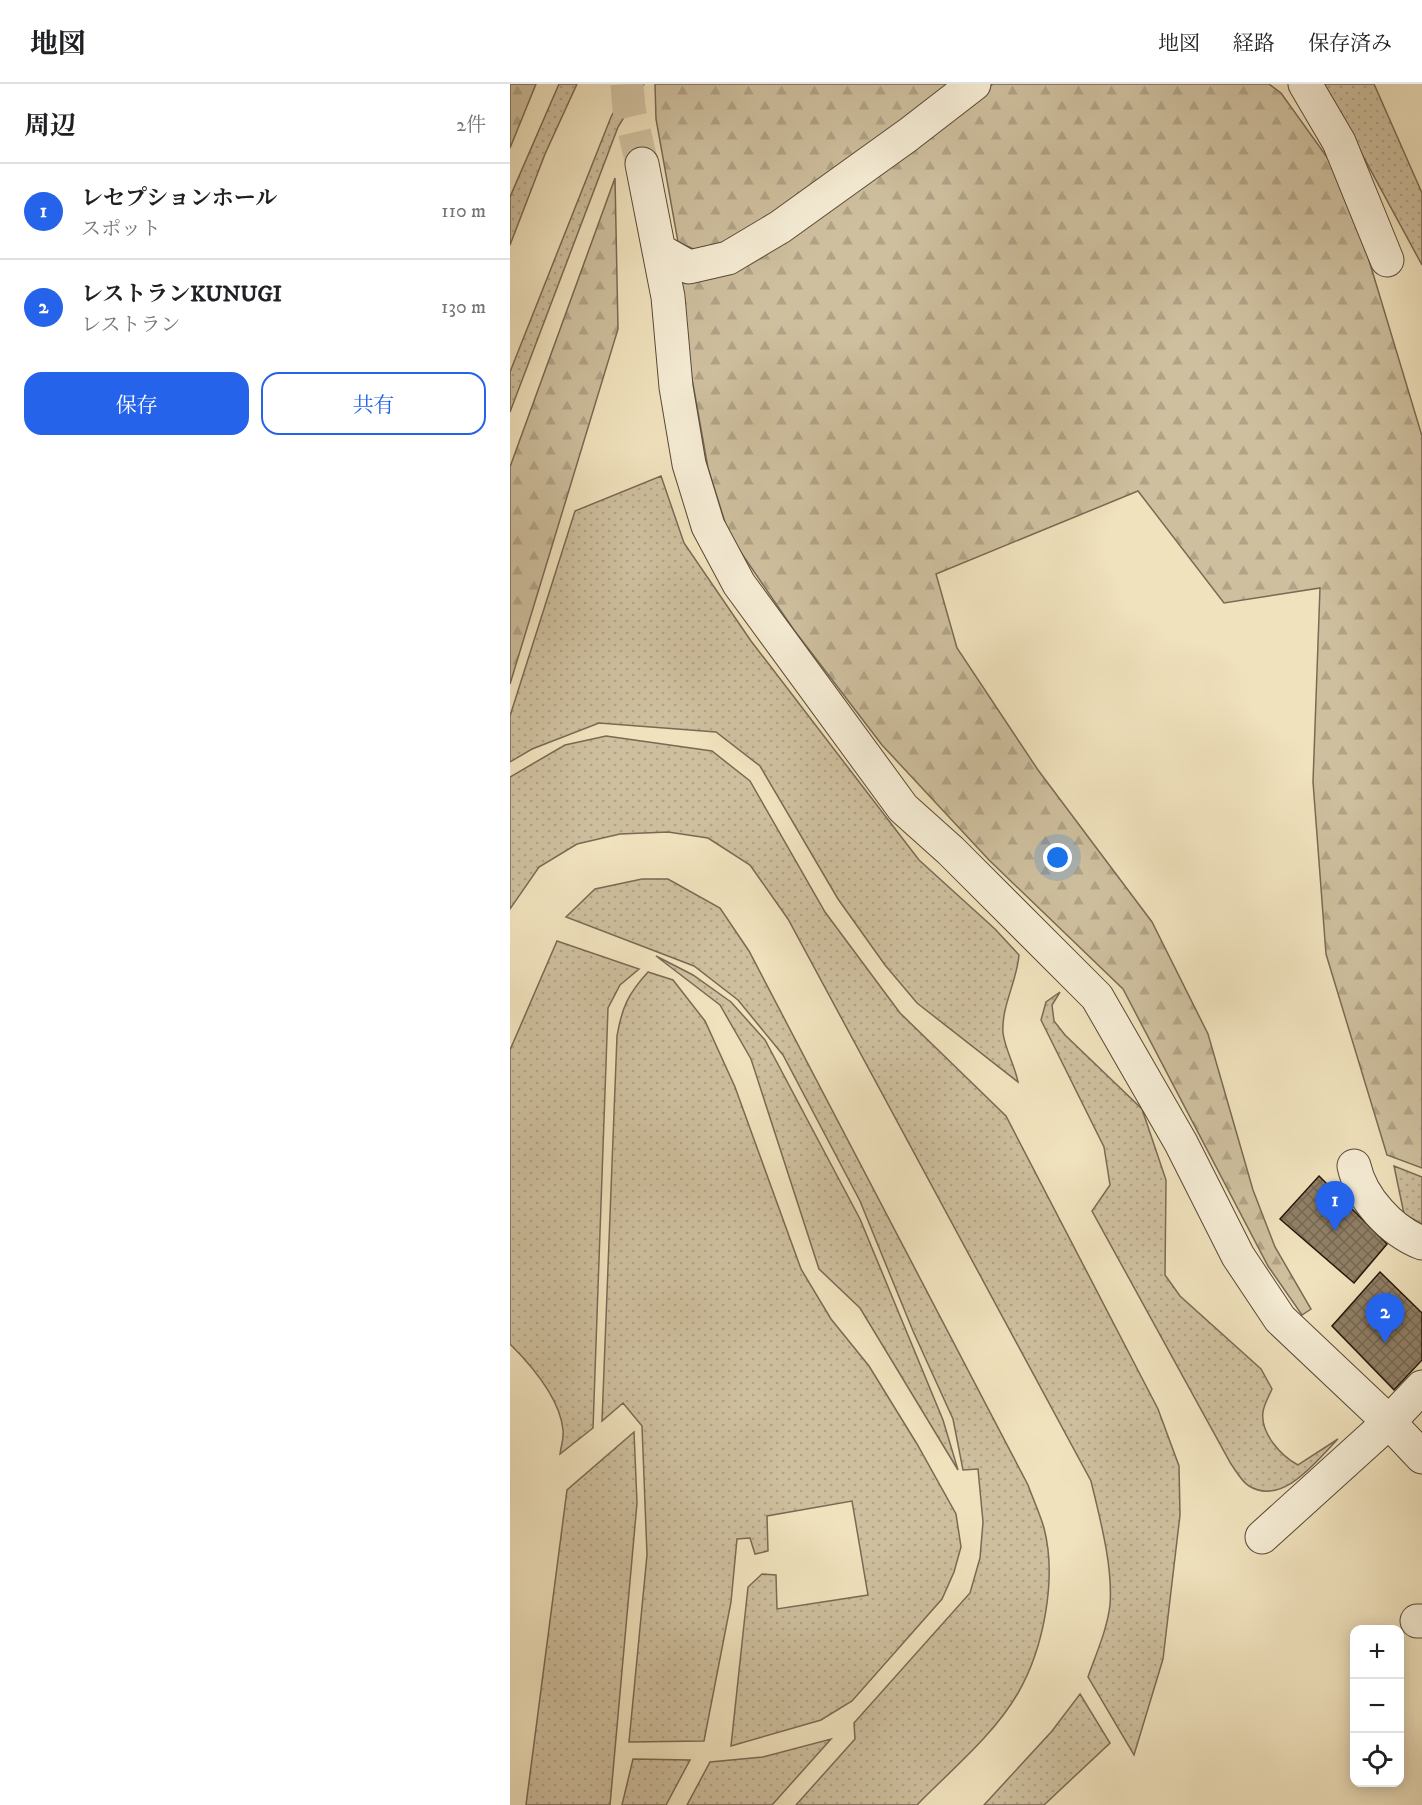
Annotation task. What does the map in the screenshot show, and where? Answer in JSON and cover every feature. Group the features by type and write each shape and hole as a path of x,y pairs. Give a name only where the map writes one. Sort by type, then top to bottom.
{"lane":[{"path":"659,250 689,267 728,258 807,207 908,135 974,84"},
{"path":"1305,84 1339,142 1386,260"},
{"path":"642,164 668,297 676,387 689,464 708,526 739,584 903,808 951,851 1097,996 1181,1143 1238,1256 1280,1319 1389,1422 1422,1458"},
{"path":"1354,1166 1357,1180 1385,1219 1407,1237 1422,1243"},
{"path":"1262,1537 1389,1422 1422,1387"}],"green space":[{"path":"510,84 536,84 510,148"},
{"path":"559,84 577,84 545,154 510,245 510,197"},
{"path":"629,84 644,84 618,127 510,412 510,372 611,117"},
{"path":"655,84 950,84 752,233 700,252 678,242 656,119"},
{"path":"993,84 1269,84 1281,93 1337,171 1368,257 1422,436 1422,1168 1387,1155 1326,954 1313,782 1320,588 1224,603 1138,491 936,574 957,648 1038,770 1152,922 1208,1034 1253,1190 1275,1247 1311,1309 1302,1315 1268,1266 1123,989 989,860 882,745 794,630 729,535 708,468 672,267 685,277 933,128"},
{"path":"1324,84 1374,84 1422,193 1422,265"},
{"path":"615,178 618,329 510,684 510,467"},
{"path":"661,476 684,543 751,641 919,860 995,929 1019,955 1003,1023 1004,1039 1018,1082 917,1003 885,965 838,899 760,766 716,732 599,723 532,749 510,762 510,716 575,511"},
{"path":"606,736 712,751 750,781 825,912 900,1013 1006,1116 1158,1409 1179,1466 1180,1515 1163,1659 1134,1755 1088,1677 1101,1642 1110,1605 1110,1575 1091,1481 788,919 750,865 708,838 668,832 620,834 577,844 539,867 510,909 510,777 565,745"},
{"path":"642,879 668,879 720,908 749,951 1028,1485 1041,1517 1048,1548 1048,1590 1041,1634 1027,1675 1018,1693 997,1723 917,1805 796,1805 855,1739 854,1723 970,1593 980,1558 983,1522 978,1469 963,1470 953,1419 913,1331 860,1201 783,1055 738,1000 694,966 566,917 595,889"},
{"path":"557,941 639,969 620,985 608,1008 593,1428 560,1454 563,1430 556,1406 535,1372 510,1344 510,1050"},
{"path":"656,956 693,975 731,1002 765,1040 860,1219 943,1420 958,1470 860,1308 819,1269 751,1059 720,1005"},
{"path":"648,972 673,980 705,1021 735,1087 801,1269 831,1319 869,1366 917,1444 956,1514 961,1547 954,1572 942,1599 852,1701 821,1720 731,1746 748,1587 762,1574 776,1575 777,1609 868,1595 852,1501 767,1516 768,1551 755,1554 750,1538 737,1539 731,1602 704,1741 629,1742 647,1555 642,1426 623,1403 602,1421 617,1036 627,1001"},
{"path":"1060,992 1052,1005 1054,1021 1065,1035 1142,1109 1166,1180 1165,1275 1180,1296 1261,1369 1272,1389 1265,1403 1263,1420 1265,1428 1273,1443 1285,1456 1298,1465 1338,1439 1310,1469 1287,1486 1262,1491 1249,1486 1239,1476 1092,1211 1110,1185 1104,1147 1041,1020 1046,1002"},
{"path":"1394,1166 1422,1177 1422,1224 1404,1214"},
{"path":"634,1432 637,1503 610,1805 526,1805 567,1490"},
{"path":"1080,1694 1110,1743 1044,1805 984,1805 1052,1731"},
{"path":"831,1739 772,1805 687,1805 710,1762 763,1757"},
{"path":"633,1759 690,1760 666,1805 622,1805"}],"building":[{"path":"1319,1176 1387,1244 1354,1283 1280,1219"},
{"path":"1380,1272 1422,1313 1422,1360 1394,1390 1332,1326"}],"tunnel":[{"path":"627,84 629,109 642,164"}],"place":[{"name":"レセプションホール","path":"1335,1231"},
{"name":"レストランKUNUGI","path":"1385,1343"}]}
